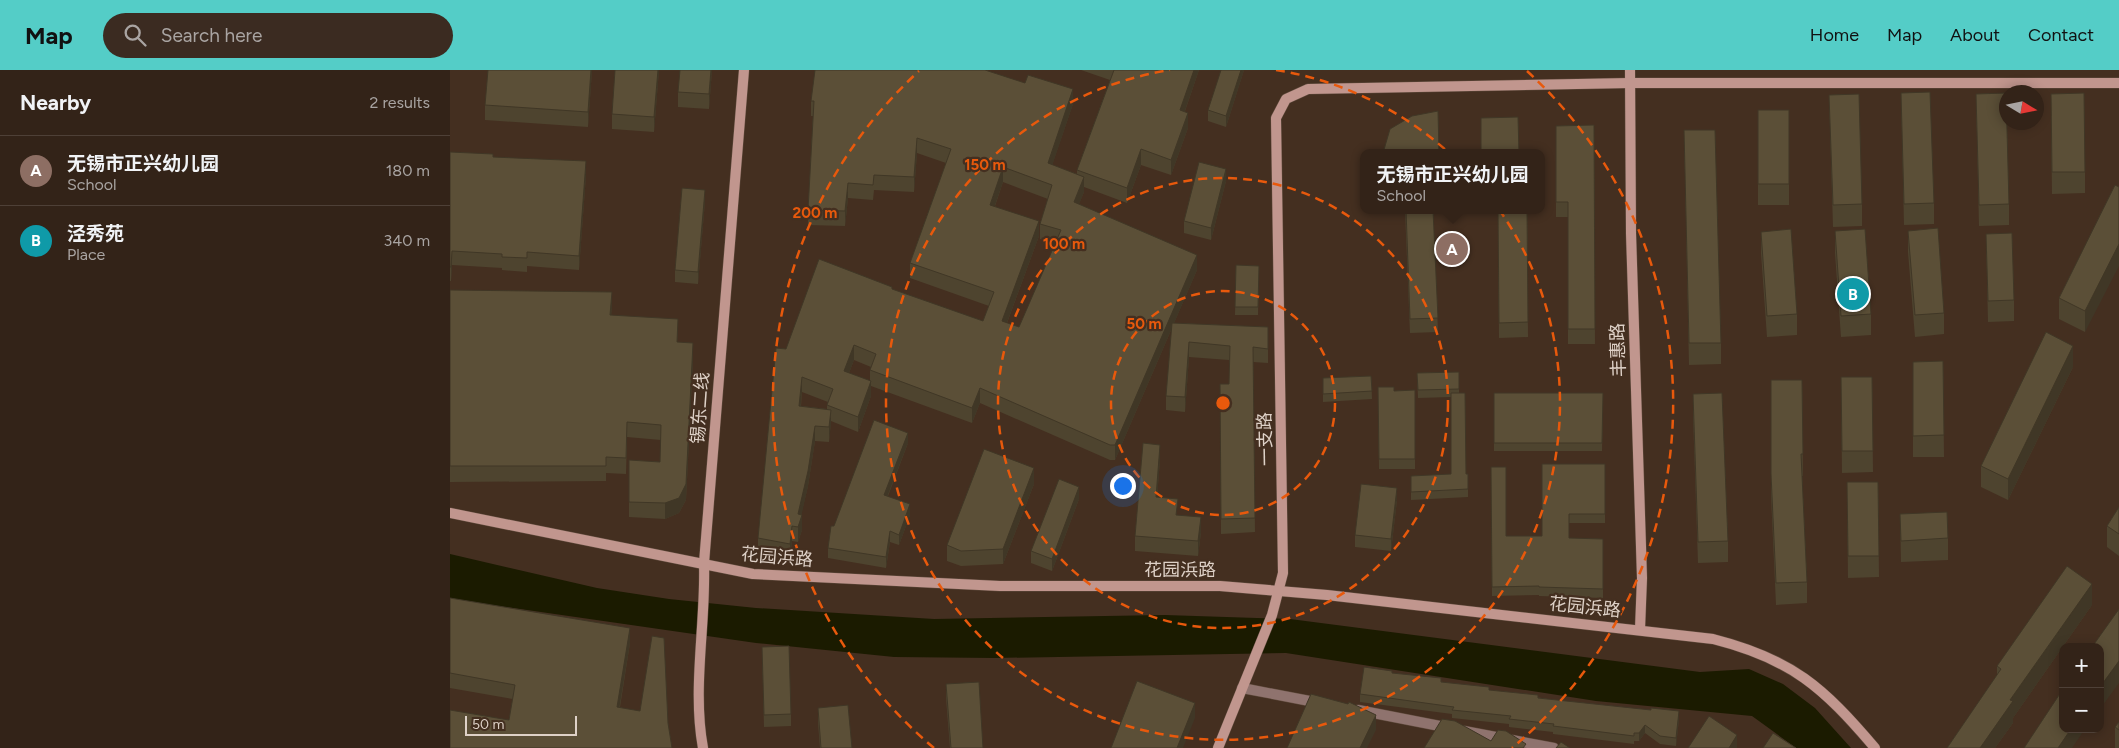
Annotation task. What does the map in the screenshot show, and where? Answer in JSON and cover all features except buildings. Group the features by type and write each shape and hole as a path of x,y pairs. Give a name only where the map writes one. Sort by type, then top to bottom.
{"street":[{"name":"锡东二线","path":"703,748 699,725 705,594 704,563 744,70"},
{"name":"丰惠路","path":"1630,70 1631,233 1642,578 1640,629"},
{"path":"1630,83 2119,83"},
{"name":"一支路","path":"1218,748 1272,615 1283,573 1276,118 1286,99 1308,89 1630,83"},
{"name":"花园浜路","path":"450,513 753,574 1000,586 1220,586 1640,629 1712,639 1745,647 1781,662 1812,683 1841,708 1875,748"},
{"path":"1242,688 1330,705"},
{"path":"1349,709 1554,748"}],"shaded area":[{"path":"450,554 597,588 669,599 756,608 934,619 1165,615 1290,619 1700,672 1749,669 1783,684 1815,708 1851,748 1796,748 1752,716 1596,701 1286,653 995,658 894,657 756,643 450,599"}],"place":[{"name":"无锡市正兴幼儿园","path":"1452,249"},
{"name":"泾秀苑","path":"1853,294"}]}
